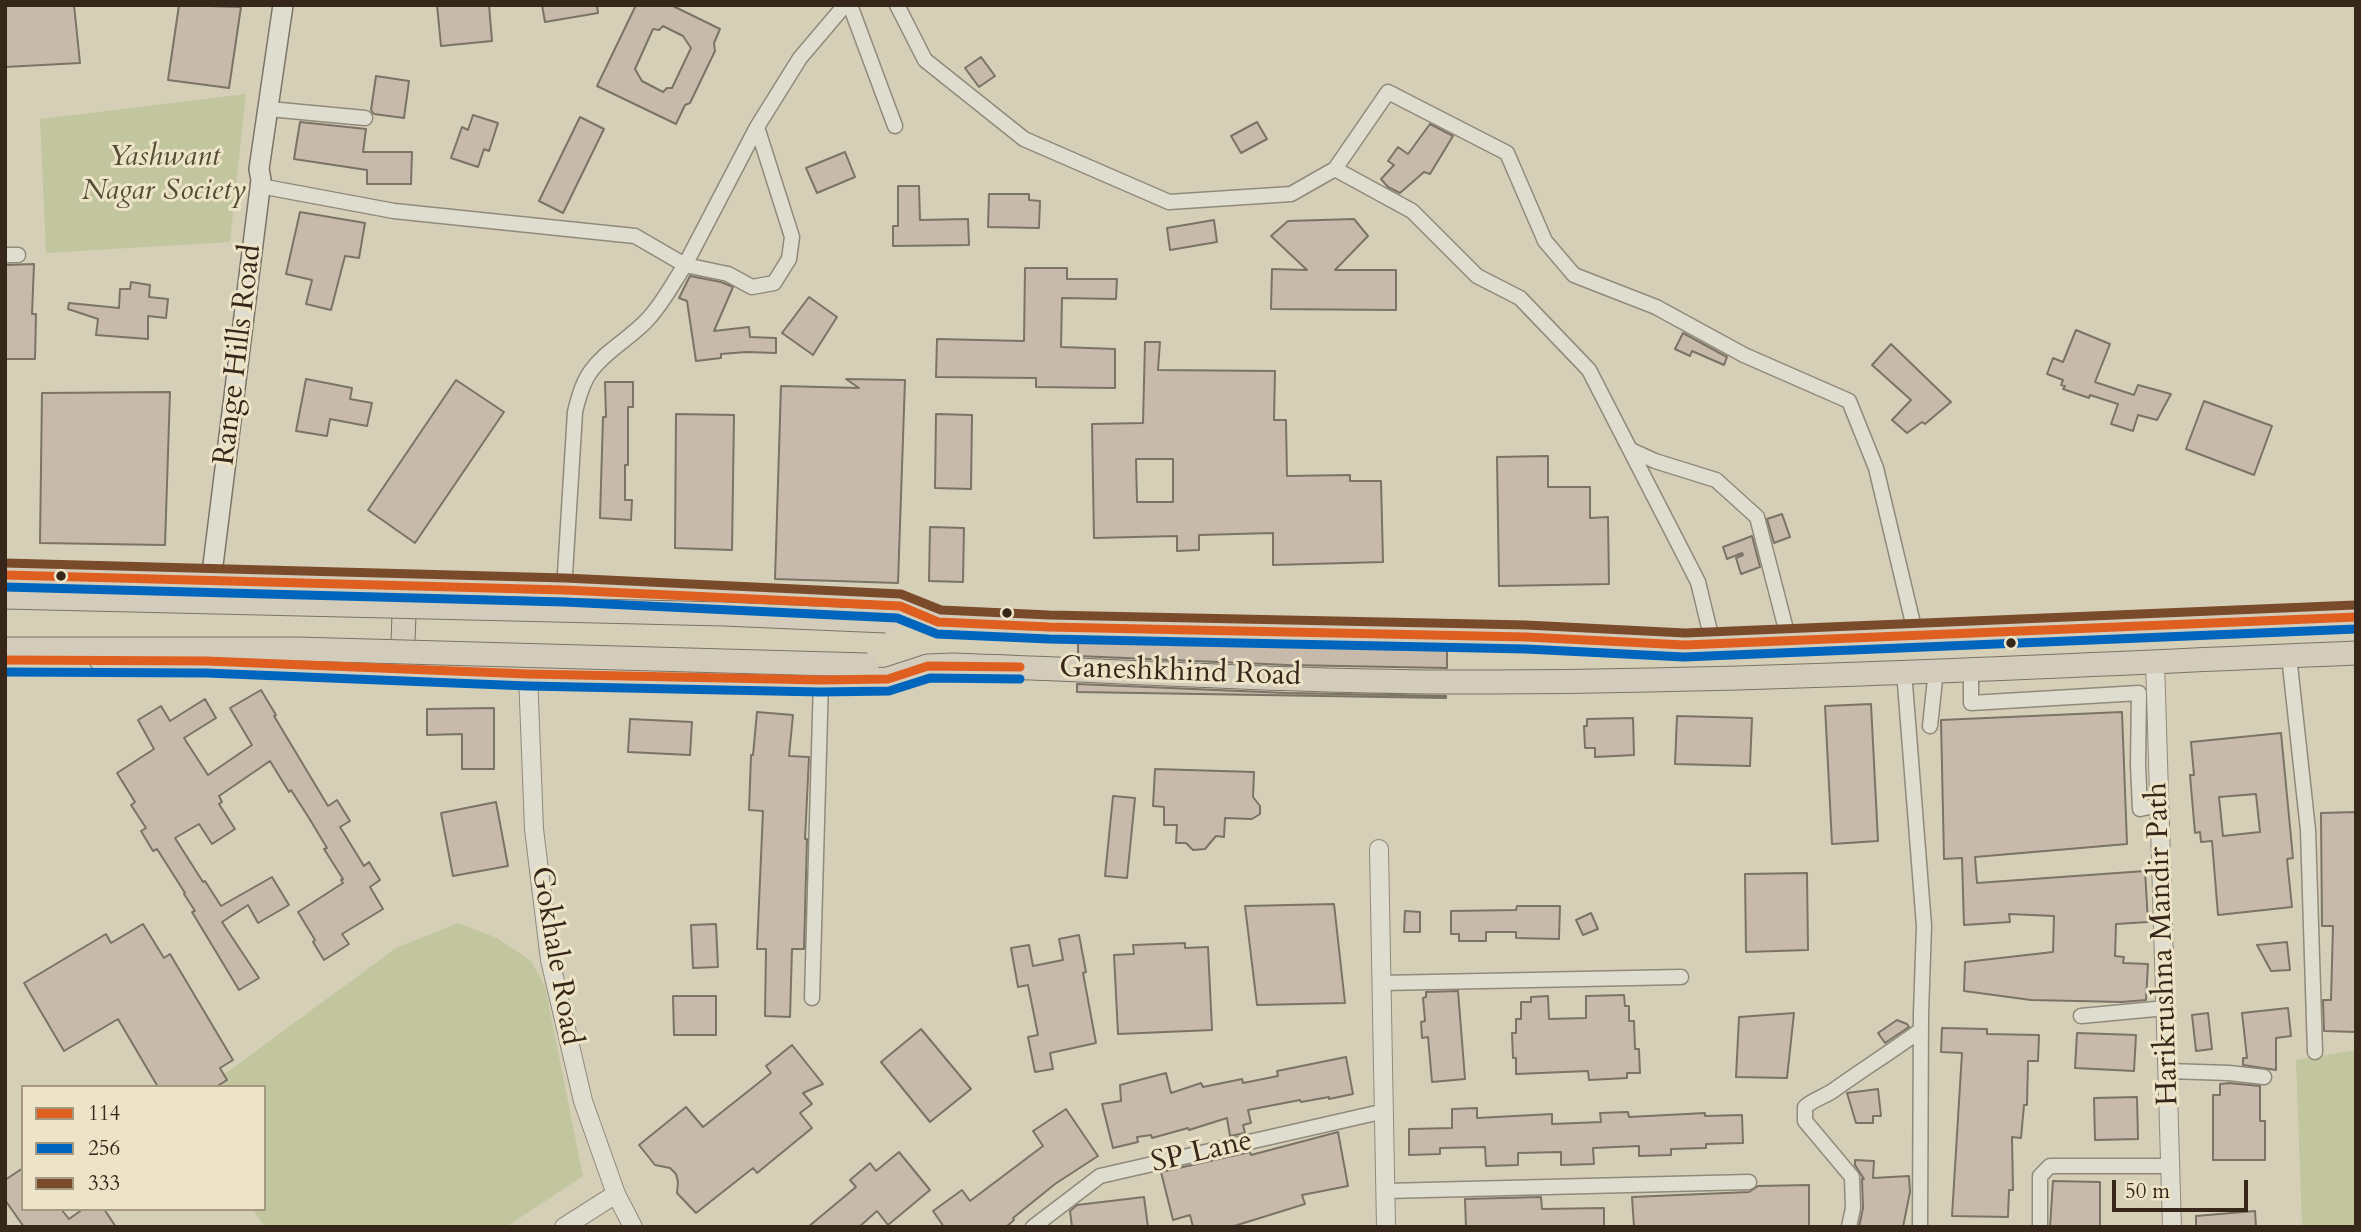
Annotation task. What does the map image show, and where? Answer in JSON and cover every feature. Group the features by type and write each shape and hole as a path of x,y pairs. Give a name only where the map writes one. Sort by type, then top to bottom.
{"main road":[{"name":"Range Hills Road","path":"211,581 260,183 259,169 275,110 283,5"},
{"path":"275,110 296,5"},
{"name":"Ganeshkhind Road","path":"5,575 564,590 900,606 938,622 1525,637 1685,645 2356,617"},
{"path":"402,669 405,587"},
{"path":"5,597 723,614 938,622"},
{"path":"1685,645 1686,681"},
{"path":"5,649 298,649 928,666"},
{"name":"Ganeshkhind Road","path":"5,660 206,661 528,674 821,680 888,679 928,666 1483,682 1686,681 2356,653"}],"street":[{"path":"564,590 575,412 579,395 590,372 608,353 647,321 661,303 685,265 757,127 800,58 845,5"},
{"path":"850,5 895,126"},
{"path":"897,5 925,60 1024,139 1169,202 1291,194 1335,169 1388,92 1507,153 1545,242 1574,275 1656,307 1744,355 1849,401 1876,468 1916,636"},
{"path":"275,110 365,118"},
{"path":"260,183 394,211 635,236 685,265 728,274 752,287 774,282 789,259 792,237 757,127"},
{"path":"1335,169 1412,211 1477,276 1520,298 1589,370 1698,582 1713,644"},
{"path":"1631,450 1655,461 1716,480 1757,517 1788,641"},
{"path":"2289,656 2308,830 2315,1052"},
{"name":"Harikrushna Mandir Path","path":"2155,661 2172,1227"},
{"path":"1971,669 1971,703 2139,693 2140,809 2159,805"},
{"path":"1930,726 1936,670"},
{"path":"1904,671 1924,926 1920,1227"},
{"name":"Gokhale Road","path":"528,674 534,830 550,960 583,1101 616,1194 633,1227"},
{"path":"812,998 821,680"},
{"path":"1379,849 1386,1227"},
{"path":"1382,983 1681,977"},
{"path":"2081,1016 2166,1008"},
{"path":"1849,1227 1853,1208 1852,1177 1805,1121 1805,1107 1815,1098 1832,1091 1844,1081 1869,1068 1921,1030"},
{"path":"2168,1071 2264,1077"},
{"name":"SP Lane","path":"1033,1227 1100,1176 1385,1111"},
{"path":"2040,1227 2040,1176 2050,1166 2171,1166"},
{"path":"1387,1191 1749,1182"},
{"path":"564,1227 616,1194"}],"green space":[{"name":"Yashwant Nagar Society","path":"246,94 230,242 46,253 40,119"},
{"path":"458,923 497,938 531,961 545,986 583,1176 506,1227 264,1227 254,1211 266,1211 266,1085 210,1085 396,948"},
{"path":"2356,1050 2356,1227 2302,1227 2296,1060"}],"building":[{"path":"5,5 74,5 80,63 5,67"},
{"path":"179,5 241,7 229,88 168,80"},
{"path":"437,5 489,5 492,41 441,46"},
{"path":"542,5 597,5 598,13 545,22"},
{"path":"636,5 671,5 720,29 714,43 715,51 690,103 685,105 676,124 597,86","holes":["663,26 683,36 691,48 672,88 663,92 642,81 635,69 653,29 659,30"]},
{"path":"981,57 995,76 979,87 965,68"},
{"path":"376,76 409,81 404,118 374,114 371,110"},
{"path":"473,115 498,123 489,151 484,149 478,167 451,158 462,127 468,130"},
{"path":"580,117 604,129 563,213 539,201"},
{"path":"300,122 366,129 363,152 412,152 411,184 367,184 367,170 294,159"},
{"path":"1257,122 1267,139 1241,153 1231,136"},
{"path":"1430,124 1453,136 1430,174 1424,172 1400,193 1388,187 1381,179 1394,165 1388,161 1398,147 1408,154"},
{"path":"845,152 855,177 817,193 806,168"},
{"path":"898,186 919,186 920,220 968,219 969,245 893,246 893,226 898,226"},
{"path":"989,194 1029,194 1029,200 1040,201 1039,228 988,227"},
{"path":"300,212 365,223 359,258 345,256 331,310 306,304 312,280 286,274"},
{"path":"1354,219 1368,236 1335,270 1396,270 1396,310 1271,309 1272,269 1307,270 1271,236 1288,221"},
{"path":"1214,220 1217,242 1170,250 1167,228"},
{"path":"34,264 32,314 36,314 35,359 5,359 5,265"},
{"path":"1025,268 1067,268 1067,279 1117,279 1116,299 1062,298 1061,347 1115,349 1115,388 1036,387 1036,378 936,377 937,339 1024,341"},
{"path":"690,276 733,287 714,331 749,327 750,337 776,338 776,353 721,354 721,358 696,361 687,301 679,298"},
{"path":"131,282 150,285 149,297 168,299 166,318 148,316 148,339 96,335 98,319 68,309 69,303 119,308 120,289 130,289"},
{"path":"809,297 837,317 813,355 782,333"},
{"path":"2076,330 2110,344 2095,382 2134,395 2138,385 2171,394 2157,420 2138,415 2133,431 2111,424 2118,404 2063,389 2063,380 2047,374 2053,358 2063,362"},
{"path":"1683,333 1727,357 1724,365 1692,351 1690,356 1675,349"},
{"path":"1145,342 1160,342 1158,370 1275,371 1274,420 1286,420 1287,476 1350,475 1350,481 1381,481 1383,562 1273,565 1273,533 1199,535 1199,550 1177,551 1177,536 1094,538 1092,424 1143,423","holes":["1136,459 1173,459 1173,502 1137,502"]},
{"path":"1891,344 1951,402 1925,424 1922,422 1907,433 1892,420 1911,400 1872,365"},
{"path":"306,379 352,388 350,399 372,403 367,426 330,419 327,436 296,431"},
{"path":"846,379 905,380 898,583 775,579 781,386 859,388"},
{"path":"456,380 504,412 415,543 368,510"},
{"path":"605,382 633,382 633,407 628,407 628,465 625,465 625,500 632,500 631,520 600,518 603,417 606,417"},
{"path":"170,392 165,545 40,543 42,393"},
{"path":"2204,401 2272,426 2254,475 2186,449"},
{"path":"676,414 734,415 732,550 675,548"},
{"path":"936,414 972,415 971,489 935,488"},
{"path":"1548,456 1548,487 1590,487 1590,518 1608,517 1609,584 1499,586 1497,457"},
{"path":"1782,514 1790,537 1774,543 1767,519"},
{"path":"930,527 964,528 963,582 929,581"},
{"path":"1752,536 1760,567 1741,574 1736,558 1743,555 1742,553 1727,559 1723,547"},
{"path":"1078,642 1447,649 1447,668 1288,665 1078,656"},
{"path":"1077,684 1287,693 1446,696 1446,698 1077,692"},
{"path":"261,690 328,806 337,800 350,821 340,827 364,866 369,862 380,880 370,887 383,909 342,934 349,944 324,960 298,912 343,883 343,879 309,818 270,761 219,796 222,802 219,804 235,829 212,844 199,824 175,838 221,906 272,877 289,905 258,923 248,905 222,922 259,978 239,990 192,912 195,911 185,893 157,849 153,851 141,831 146,828 131,805 135,802 117,773 154,749 138,720 161,706 170,721 205,699 216,718 184,738 208,775 252,745 230,708"},
{"path":"1871,704 1878,841 1832,844 1825,706"},
{"path":"494,708 494,769 462,769 462,734 427,735 427,709"},
{"path":"757,712 793,715 789,756 809,757 804,949 792,949 790,1017 765,1016 766,949 757,949 763,811 749,810 751,755"},
{"path":"2122,712 2127,844 1975,857 1977,883 2145,871 2148,922 2116,924 2115,956 2124,957 2123,963 2148,964 2146,1000 2031,1000 1964,991 1965,962 2053,952 2054,916 2009,914 2010,922 1964,925 1962,858 1944,859 1941,720"},
{"path":"1677,716 1752,718 1750,766 1675,764"},
{"path":"1633,718 1634,755 1595,757 1595,748 1585,748 1584,726 1587,726 1587,719"},
{"path":"630,719 692,722 690,755 628,752"},
{"path":"2281,733 2293,858 2287,859 2292,907 2218,915 2212,841 2201,842 2200,832 2195,833 2190,775 2194,775 2191,742","holes":["2256,794 2260,832 2223,836 2219,797"]},
{"path":"1155,769 1254,772 1253,797 1260,806 1260,814 1252,819 1225,818 1224,837 1216,836 1205,849 1193,850 1186,843 1176,843 1177,825 1164,825 1164,807 1153,806"},
{"path":"1113,796 1135,798 1127,878 1105,876"},
{"path":"496,802 508,866 453,876 441,813"},
{"path":"2356,812 2356,1032 2324,1031 2323,1000 2331,1000 2333,926 2322,926 2321,813"},
{"path":"1807,873 1808,950 1746,952 1745,874"},
{"path":"1334,904 1345,1003 1257,1005 1245,906"},
{"path":"1517,906 1560,906 1559,939 1516,938 1516,932 1486,932 1486,941 1459,941 1459,934 1451,934 1451,911 1516,910"},
{"path":"1405,911 1420,912 1420,932 1404,932"},
{"path":"1591,913 1598,929 1583,935 1576,920"},
{"path":"143,924 164,958 170,954 233,1060 220,1068 227,1080 219,1085 157,1085 118,1019 64,1051 24,983 106,934 111,943"},
{"path":"716,924 718,967 693,968 691,925"},
{"path":"1079,935 1096,1043 1050,1053 1053,1069 1035,1072 1028,1037 1038,1035 1028,985 1018,987 1011,948 1029,945 1033,966 1063,960 1059,939"},
{"path":"2287,942 2290,970 2271,971 2257,945"},
{"path":"1185,943 1185,948 1208,947 1212,1030 1118,1034 1114,955 1134,954 1133,945"},
{"path":"1458,991 1465,1079 1432,1082 1428,1037 1422,1038 1421,1022 1425,1021 1423,998 1426,997 1426,992"},
{"path":"1624,995 1625,1006 1629,1006 1629,1021 1634,1021 1635,1049 1639,1049 1640,1073 1627,1073 1627,1078 1589,1080 1588,1071 1516,1074 1512,1033 1516,1033 1516,1019 1521,1019 1521,1002 1531,1002 1531,997 1548,996 1549,1019 1586,1018 1586,996"},
{"path":"673,996 716,996 716,1035 674,1035"},
{"path":"2288,1008 2291,1036 2276,1038 2276,1070 2243,1065 2243,1058 2247,1058 2242,1013"},
{"path":"1794,1013 1787,1078 1736,1077 1739,1017"},
{"path":"2208,1013 2212,1049 2196,1051 2192,1015"},
{"path":"1897,1020 1909,1027 1885,1043 1878,1033"},
{"path":"1942,1028 1987,1029 1987,1034 2039,1035 2038,1061 2028,1061 2027,1105 2024,1105 2021,1138 2012,1137 2013,1190 2009,1190 2008,1217 1952,1216 1962,1053 1941,1052"},
{"path":"921,1029 971,1089 930,1122 881,1062"},
{"path":"2077,1033 2136,1035 2134,1071 2075,1068"},
{"path":"792,1045 823,1084 803,1093 812,1104 800,1113 812,1128 757,1173 753,1168 696,1213 677,1193 676,1174 670,1168 655,1165 639,1145 686,1107 703,1127 771,1073 766,1066"},
{"path":"1346,1057 1353,1094 1248,1110 1251,1123 1243,1125 1245,1133 1230,1136 1227,1118 1152,1138 1151,1135 1137,1137 1138,1142 1113,1148 1102,1104 1121,1101 1120,1085 1166,1073 1171,1093 1201,1083 1203,1087 1242,1079 1243,1083 1278,1076 1277,1071"},
{"path":"2220,1084 2260,1086 2260,1121 2265,1121 2265,1160 2213,1160 2213,1095 2220,1095"},
{"path":"1878,1089 1881,1116 1873,1116 1873,1123 1856,1123 1847,1093"},
{"path":"2137,1097 2138,1139 2095,1140 2094,1098"},
{"path":"1477,1108 1477,1118 1552,1114 1552,1124 1601,1122 1600,1113 1628,1112 1629,1117 1705,1113 1705,1116 1742,1115 1743,1143 1671,1149 1671,1155 1639,1156 1639,1146 1593,1148 1594,1164 1561,1165 1561,1152 1518,1153 1518,1165 1486,1166 1485,1147 1440,1148 1440,1154 1409,1155 1409,1129 1452,1128 1452,1109"},
{"path":"1066,1109 1098,1156 1055,1184 1013,1218 1006,1227 944,1227 933,1211 962,1190 970,1201 1043,1146 1033,1131"},
{"path":"1338,1132 1348,1186 1302,1195 1305,1204 1231,1227 1193,1227 1190,1215 1173,1220 1161,1172 1250,1152 1251,1155"},
{"path":"899,1152 930,1190 888,1225 877,1211 859,1227 808,1227 856,1187 850,1180 870,1163 876,1171"},
{"path":"1855,1160 1874,1161 1873,1178 1909,1176 1910,1192 1903,1227 1859,1227 1864,1179 1855,1165"},
{"path":"21,1169 21,1211 63,1211 69,1219 80,1211 105,1211 116,1227 24,1227 5,1200 5,1180"},
{"path":"2053,1181 2100,1182 2100,1227 2050,1227"},
{"path":"1809,1185 1809,1227 1634,1227 1632,1197 1749,1192 1758,1186"},
{"path":"1144,1197 1148,1227 1072,1227 1070,1211 1077,1205"},
{"path":"1541,1197 1542,1209 1604,1208 1604,1227 1466,1227 1465,1199"},
{"path":"2255,1211 2256,1227 2196,1227 2196,1216"}],"transit line":[{"name":"333","path":"5,563 565,578 901,594 941,610 1049,615 1526,625 1685,633 2355,605"},
{"name":"114","path":"5,575 564,590 900,606 938,622 1049,627 1526,637 1685,645 2356,617"},
{"name":"256","path":"5,587 564,602 897,618 937,634 1049,639 1526,649 1684,657 2356,629"},
{"name":"114","path":"5,660 206,661 528,674 821,680 888,679 928,666 1020,667"},
{"name":"256","path":"5,672 206,673 528,686 821,692 889,691 930,678 1020,679"}]}
